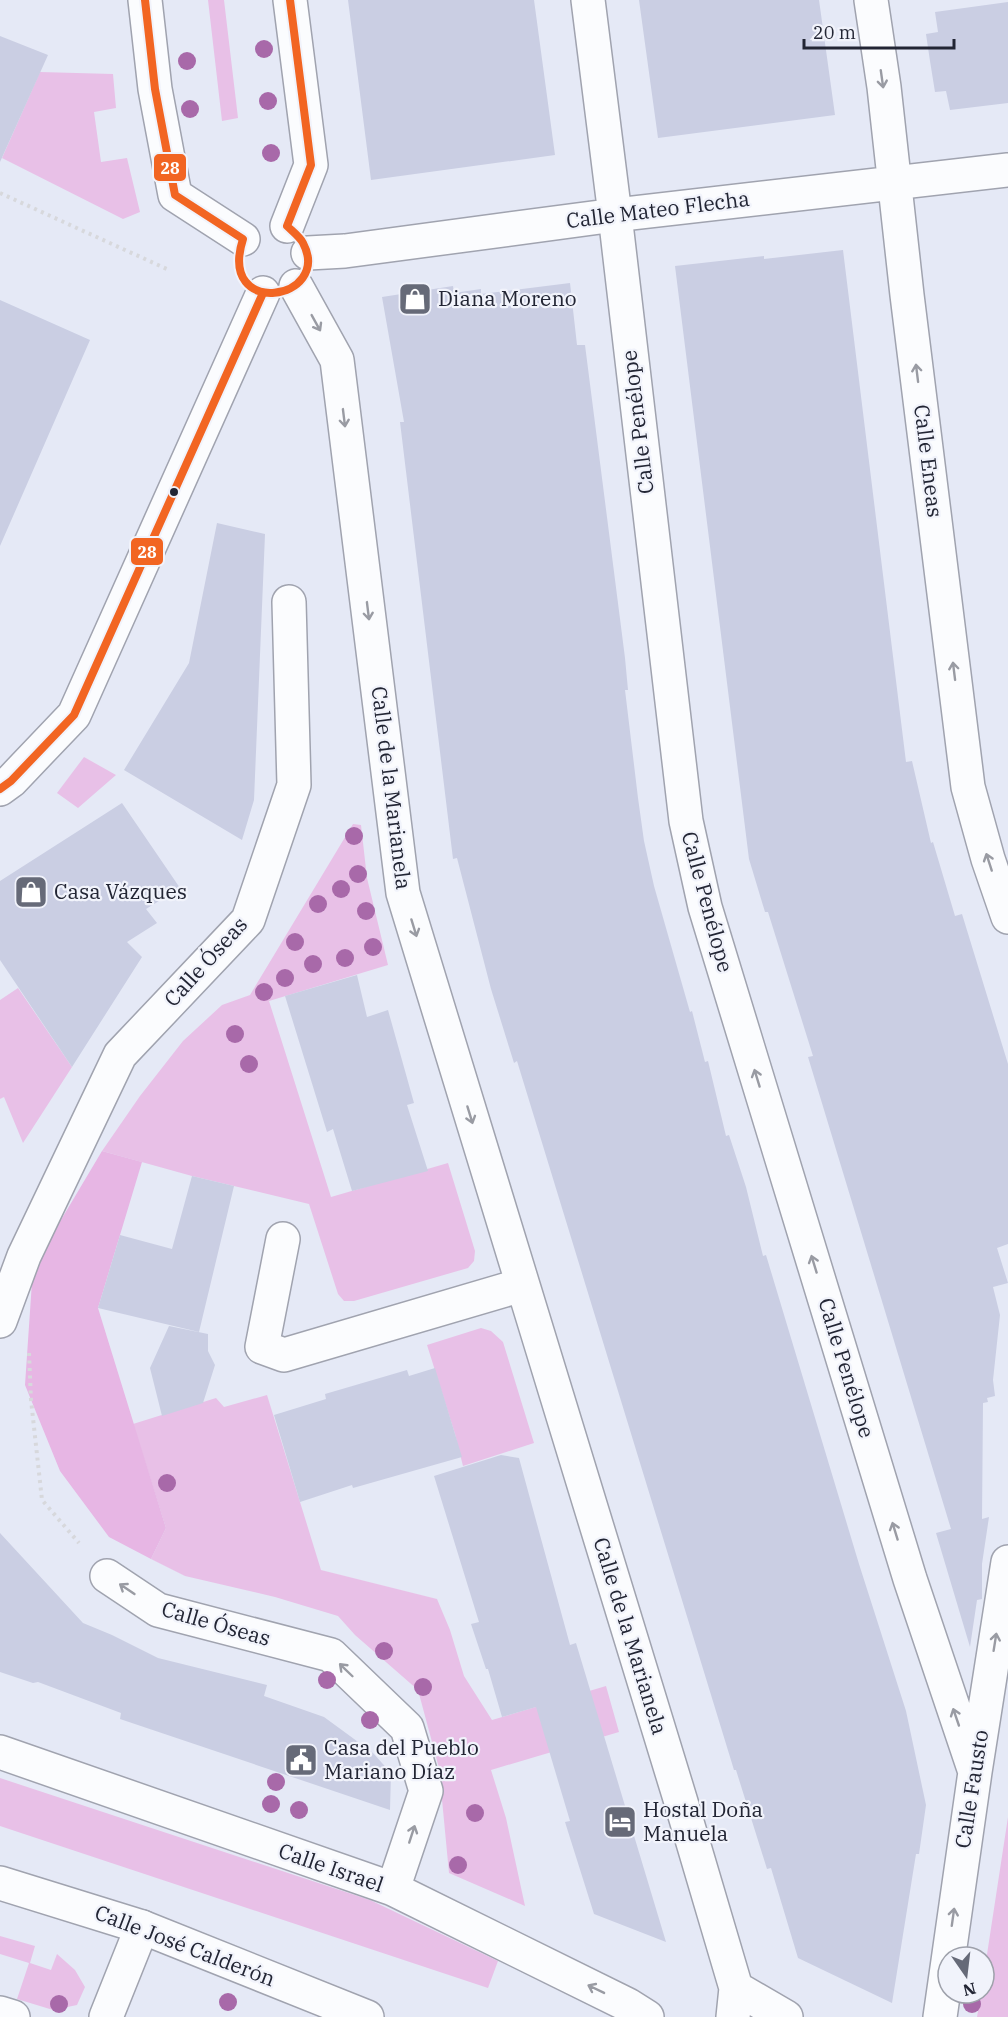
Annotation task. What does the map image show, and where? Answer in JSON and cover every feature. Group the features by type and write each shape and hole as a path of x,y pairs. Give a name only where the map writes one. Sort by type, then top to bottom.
{"street":[{"path":"145,0 155,89 175,195 243,239"},
{"path":"287,226 311,165 290,0"},
{"name":"Calle Penélope","path":"588,0 686,821 702,896 910,1579 975,1772"},
{"name":"Calle Eneas","path":"871,0 968,787 988,859 1008,917"},
{"name":"Calle Mateo Flecha","path":"308,253 345,251 615,215 1008,170"},
{"path":"271,223 287,226 300,235 307,248 308,263 304,276 296,286 286,292 263,293 248,285 239,271 237,255 243,239 255,227 271,223"},
{"name":"Calle de la Marianela","path":"296,286 336,360 403,893 681,1802 735,2002"},
{"path":"0,789 11,781 74,715 263,293"},
{"name":"Calle Óseas","path":"0,1321 12,1252 120,1055 248,920 294,785 289,602"},
{"path":"283,1239 262,1347 284,1355 522,1285"},
{"name":"Calle Fausto","path":"940,2017 1008,1562"},
{"name":"Calle Óseas","path":"107,1576 158,1610 331,1655 407,1728 426,1791 393,1889"},
{"name":"Calle Israel","path":"0,1752 393,1889 648,2017"},
{"name":"Calle José Calderón","path":"0,1883 142,1926 367,2017"},
{"path":"106,2017 142,1926"},
{"path":"735,2002 786,2017"},
{"path":"0,2013 13,2017"}],"path":[{"path":"0,193 169,270"},
{"path":"28,1345 31,1400 42,1500 107,1576"}],"shaded area":[{"path":"208,0 224,0 238,118 222,121"},
{"path":"40,72 113,74 116,108 94,112 101,162 127,158 140,212 123,219 2,158"},
{"path":"84,757 116,775 78,808 57,793"},
{"path":"353,824 361,825 367,878 388,965 269,1001 331,1197 448,1163 475,1251 474,1261 468,1268 354,1301 344,1301 338,1294 309,1204 192,1176 102,1151 140,1096 183,1041 222,1005 250,995"},
{"path":"18,988 72,1067 23,1143 4,1097 0,1099 0,1000"},
{"path":"102,1151 142,1162 98,1308 166,1528 151,1559 109,1537 60,1471 25,1385 33,1267"},
{"path":"481,1328 491,1331 503,1342 534,1443 463,1466 427,1345"},
{"path":"267,1395 321,1570 437,1599 450,1630 464,1676 492,1720 606,1686 619,1732 491,1770 506,1818 525,1906 449,1873 439,1768 418,1690 355,1635 338,1616 275,1597 185,1576 151,1559 166,1528 133,1424 216,1398 224,1407"},
{"path":"0,1778 370,1900 498,1961 488,1988 0,1826"},
{"path":"1008,1817 1008,2017 977,2017 979,2005 996,2005 996,1945 988,1945"},
{"path":"0,1936 35,1946 30,1963 51,1970 57,1954 75,1970 85,1987 77,2005 53,2010 17,1999 29,1963 0,1954"}],"building":[{"path":"348,0 534,0 555,155 371,180"},
{"path":"639,0 819,0 835,115 658,138"},
{"path":"1008,2 1008,103 950,110 946,91 935,92 930,61 926,34 938,32 935,12"},
{"path":"0,36 48,55 0,162"},
{"path":"843,250 906,762 912,761 931,843 933,842 955,916 962,914 1008,1064 1008,1244 997,1248 1008,1283 993,1287 1000,1315 993,1380 995,1396 987,1398 988,1402 983,1403 982,1519 989,1517 982,1564 982,1599 977,1600 970,1647 936,1533 951,1529 808,1057 813,1056 749,859 675,266"},
{"path":"570,283 577,345 585,345 625,658 628,690 625,690 638,798 654,886 705,1062 708,1061 726,1136 729,1135 746,1187 763,1256 766,1255 906,1711 926,1805 892,2003 798,1958 771,1868 767,1869 736,1770 734,1770 517,1061 514,1063 491,989 457,858 453,859 400,422 404,422 382,297 453,286 454,293 481,289 481,294"},
{"path":"0,300 90,340 0,546"},
{"path":"217,523 265,534 254,800 242,840 124,770 189,663"},
{"path":"122,803 180,888 146,909 157,923 127,942 142,957 72,1067 0,960 0,881"},
{"path":"357,975 367,1017 388,1010 414,1103 407,1105 428,1171 352,1191 333,1129 327,1132 285,996"},
{"path":"192,1176 234,1186 199,1332 98,1308 120,1235 172,1249"},
{"path":"169,1326 208,1334 208,1351 215,1365 203,1403 162,1416 150,1368"},
{"path":"435,1368 462,1457 353,1488 352,1485 300,1502 274,1415 326,1399 325,1394 407,1370 409,1376"},
{"path":"501,1455 519,1458 570,1645 576,1643 666,1942 594,1914 565,1822 570,1821 536,1707 502,1717 488,1669 486,1669 471,1624 479,1622 434,1476"},
{"path":"0,1533 83,1623 158,1658 267,1685 264,1696 324,1717 373,1753 391,1773 390,1810 120,1719 121,1713 38,1682 33,1683 0,1672"}],"transit line":[{"name":"28","path":"145,0 155,89 175,195 243,239 239,265 246,282 258,291 274,293 290,288 303,278 308,263 303,243 287,226 311,165 290,0"},
{"name":"28","path":"0,789 11,781 74,715 263,293"}],"place":[{"name":"Diana Moreno","path":"415,299"},
{"name":"Casa Vázques","path":"31,892"},
{"name":"Casa del Pueblo Mariano Díaz","path":"301,1760"},
{"name":"Hostal Doña Manuela","path":"620,1822"}]}
